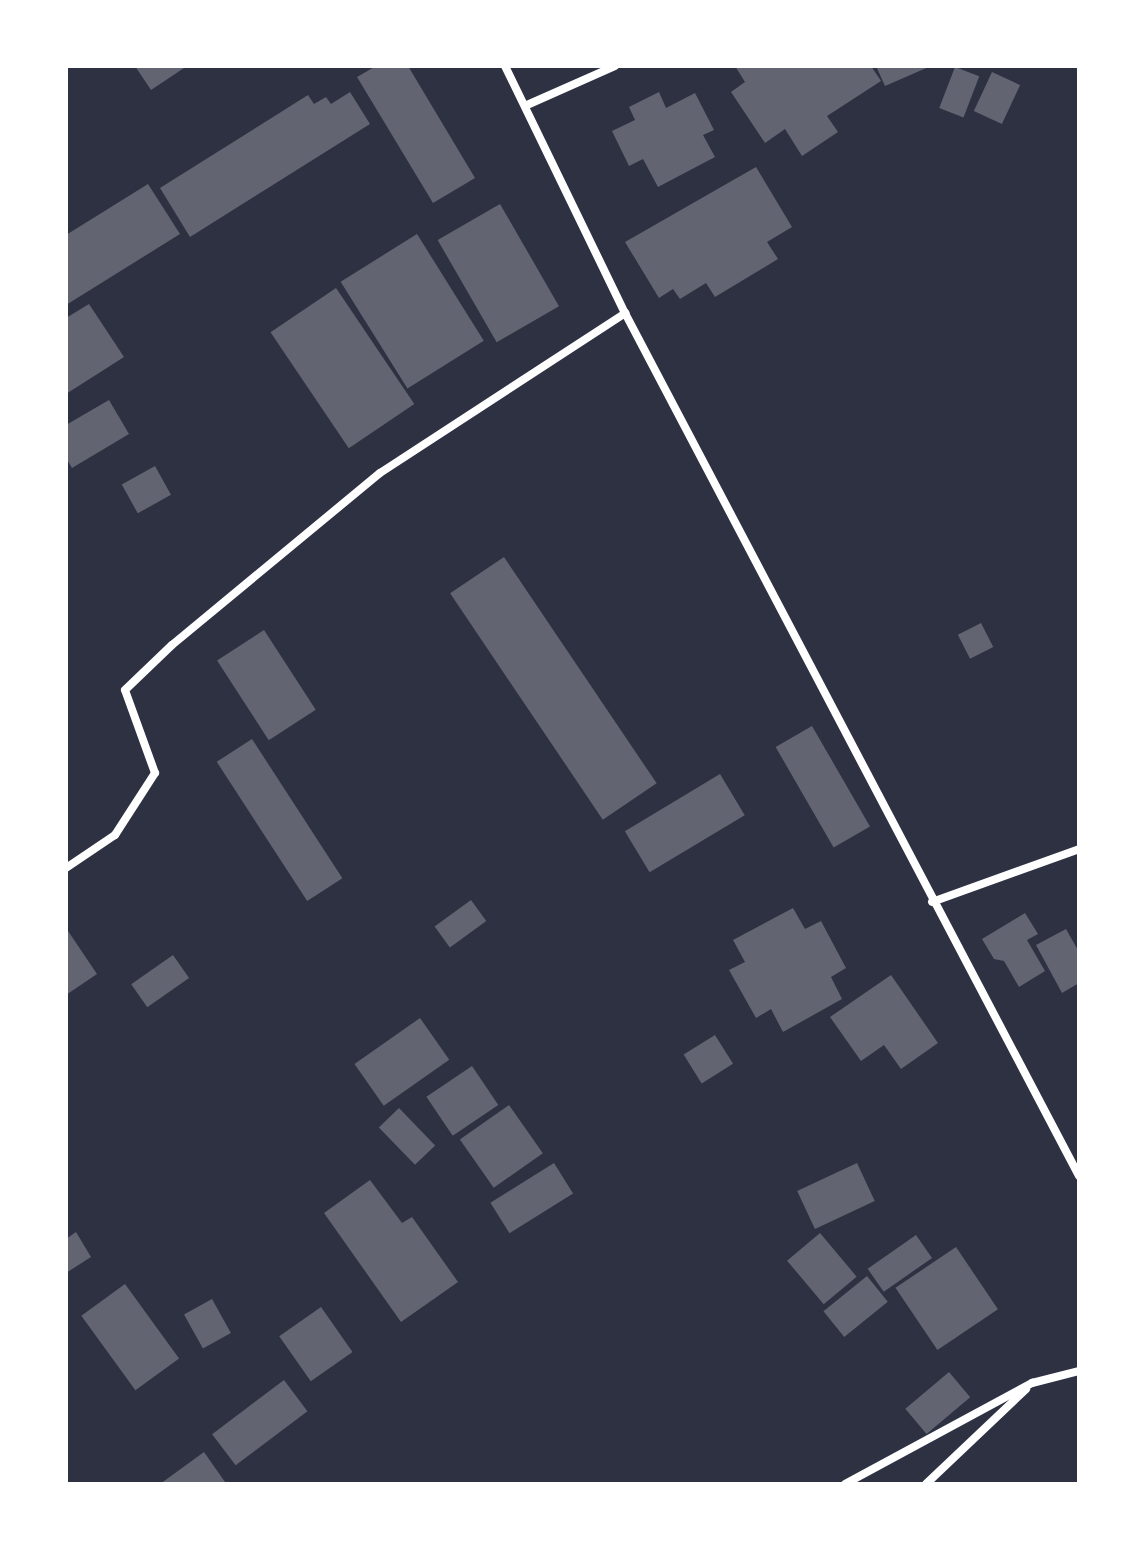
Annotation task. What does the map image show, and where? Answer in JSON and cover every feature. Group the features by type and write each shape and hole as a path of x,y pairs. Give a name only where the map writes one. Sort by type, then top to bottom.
{"street":[{"path":"505,66 527,105 625,313 932,902 1079,1176"},
{"path":"527,105 615,66"},
{"path":"66,868 115,835 155,773 125,690 172,645 380,473 625,313"},
{"path":"932,902 1079,849"},
{"path":"845,1484 1032,1383 1079,1371"},
{"path":"926,1484 1032,1383"}],"building":[{"path":"135,66 187,66 151,90"},
{"path":"376,66 408,66 475,178 433,203 357,77"},
{"path":"735,66 871,66 881,81 827,116 838,132 802,156 785,129 765,143 731,92 745,82"},
{"path":"876,66 931,66 885,86"},
{"path":"955,67 979,76 964,117 939,108"},
{"path":"992,72 1020,85 1002,124 974,111"},
{"path":"350,92 370,124 190,237 160,188 308,95 314,104 326,97 331,104"},
{"path":"659,92 666,108 695,93 714,130 703,135 715,157 658,187 643,159 629,166 612,131 635,120 629,107"},
{"path":"756,167 792,227 767,242 778,259 715,297 706,283 680,299 673,289 659,298 625,242"},
{"path":"148,184 180,234 66,305 66,235"},
{"path":"500,204 559,306 497,342 438,240"},
{"path":"417,234 484,341 407,389 341,282"},
{"path":"336,288 414,404 349,448 271,332"},
{"path":"89,304 124,357 66,394 66,318"},
{"path":"109,400 129,434 72,468 66,458 66,425"},
{"path":"155,466 171,495 138,513 122,484"},
{"path":"504,557 657,783 603,820 450,593"},
{"path":"981,623 993,647 970,659 958,635"},
{"path":"264,630 316,710 269,740 217,660"},
{"path":"812,726 870,826 834,847 776,747"},
{"path":"252,739 342,878 307,901 217,762"},
{"path":"720,774 745,815 650,872 625,831"},
{"path":"471,900 486,921 450,947 435,926"},
{"path":"793,908 805,929 821,921 846,968 831,977 842,999 783,1032 771,1009 756,1018 729,970 745,962 733,940"},
{"path":"1025,913 1038,934 1027,940 1045,971 1019,987 1004,961 994,959 982,939"},
{"path":"66,928 97,974 66,995"},
{"path":"1066,929 1079,952 1079,983 1062,993 1036,945"},
{"path":"173,955 189,978 147,1007 131,984"},
{"path":"891,975 938,1043 901,1069 884,1045 861,1061 830,1017"},
{"path":"420,1018 449,1060 384,1106 354,1064"},
{"path":"715,1035 733,1064 702,1083 684,1055"},
{"path":"472,1066 498,1105 453,1136 426,1097"},
{"path":"509,1105 543,1153 494,1188 460,1139"},
{"path":"399,1108 435,1145 415,1165 379,1127"},
{"path":"554,1163 573,1194 509,1233 490,1203"},
{"path":"857,1163 875,1201 815,1229 797,1191"},
{"path":"370,1180 402,1223 412,1217 458,1282 401,1322 324,1213"},
{"path":"76,1232 91,1257 66,1273 66,1239"},
{"path":"820,1233 857,1277 824,1304 787,1261"},
{"path":"916,1235 932,1258 884,1292 868,1269"},
{"path":"956,1247 998,1309 937,1350 895,1288"},
{"path":"867,1276 888,1302 844,1337 823,1311"},
{"path":"125,1284 179,1358 135,1390 81,1316"},
{"path":"212,1299 231,1333 203,1349 184,1315"},
{"path":"321,1307 353,1352 311,1381 279,1336"},
{"path":"949,1372 970,1397 927,1434 905,1409"},
{"path":"284,1380 307,1411 236,1465 212,1434"},
{"path":"204,1452 225,1482 160,1484"}]}
